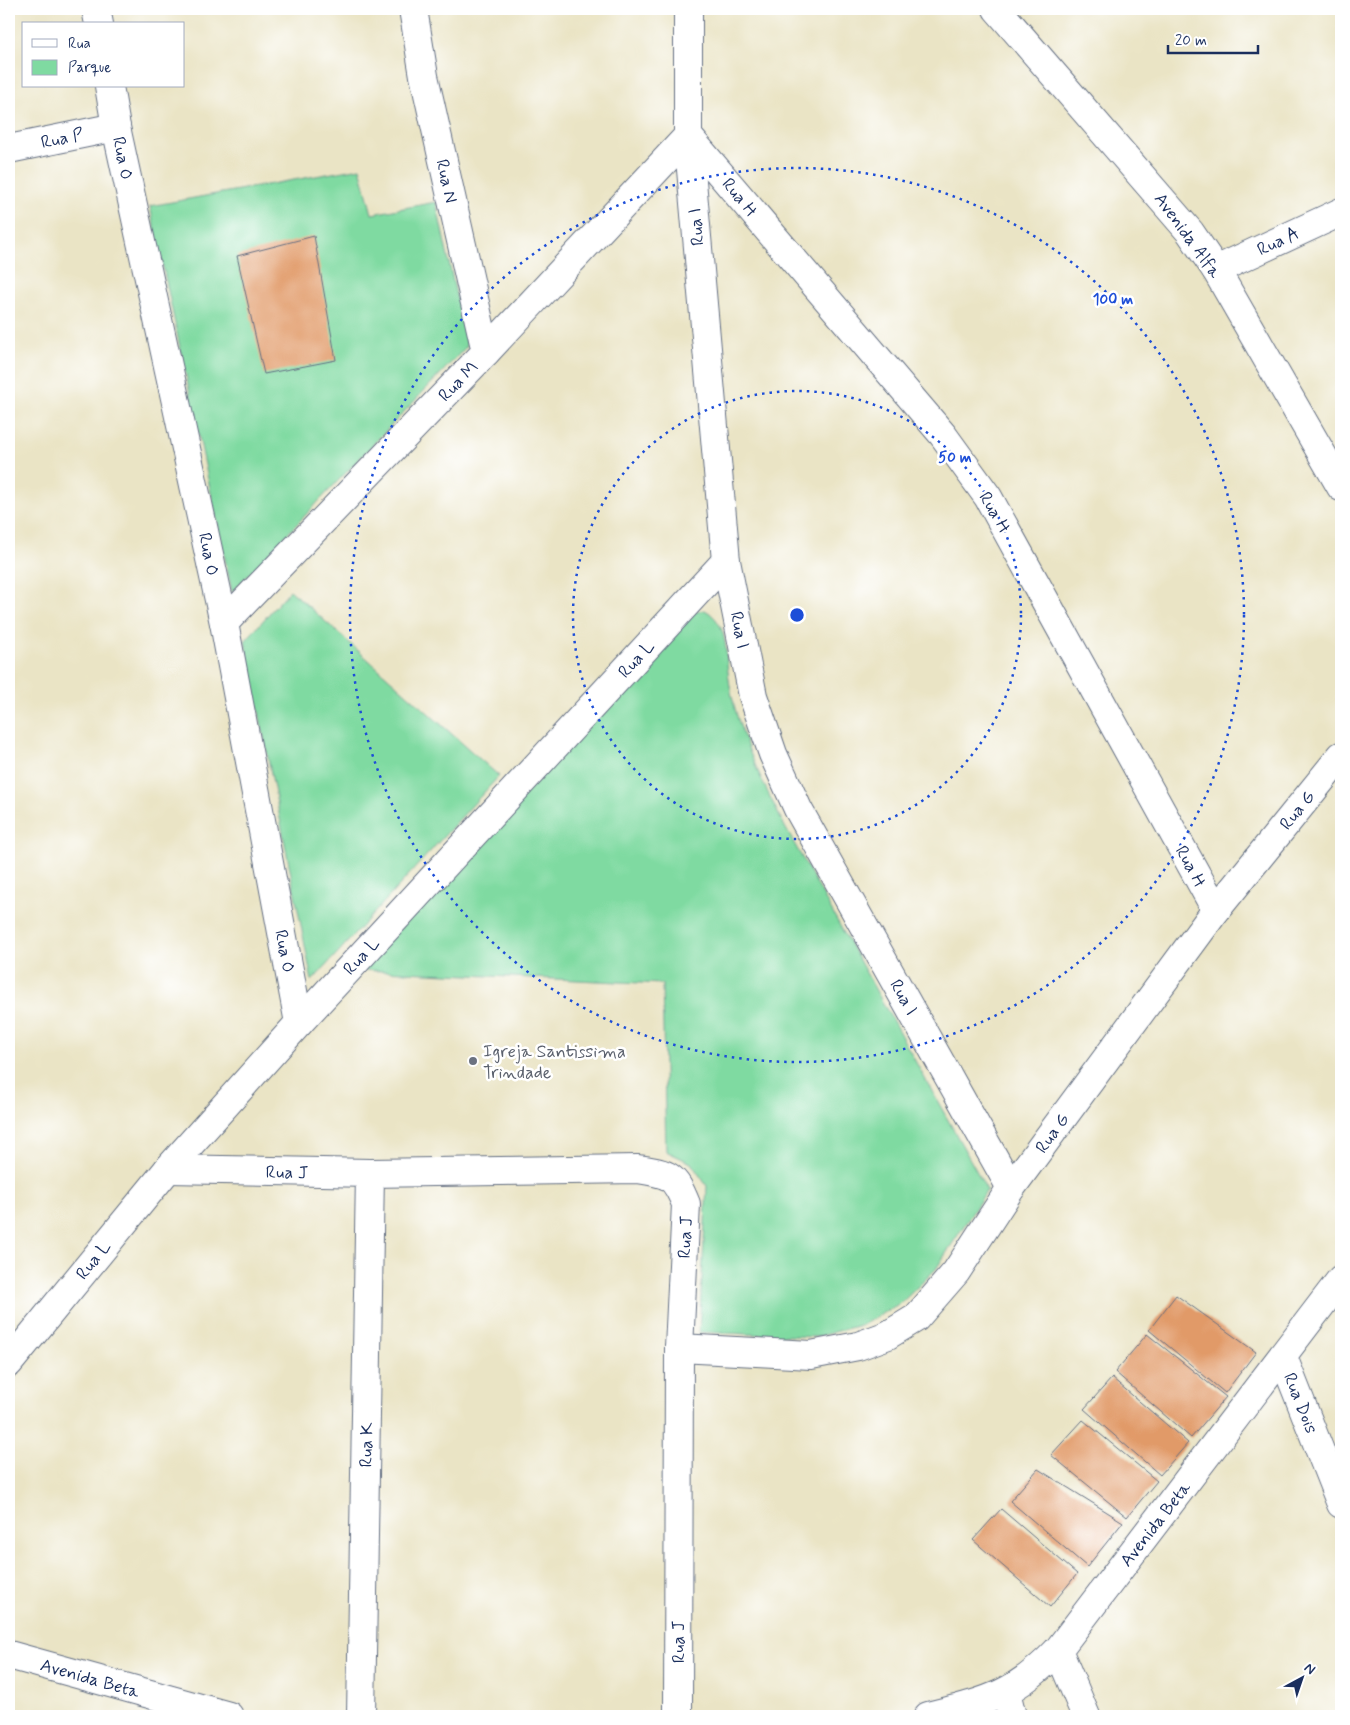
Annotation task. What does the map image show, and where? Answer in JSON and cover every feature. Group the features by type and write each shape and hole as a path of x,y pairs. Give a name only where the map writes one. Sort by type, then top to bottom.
{"street":[{"path":"96,9 99,22"},
{"name":"Rua N","path":"413,9 424,76 486,352"},
{"name":"Rua I","path":"688,9 688,136 726,561 753,696 773,754 798,809 1011,1188"},
{"name":"Avenida Alfa","path":"998,9 1190,232 1216,270 1341,487"},
{"name":"Rua O","path":"109,88 116,127 224,623 299,1023"},
{"name":"Rua P","path":"9,150 116,127"},
{"name":"Rua M","path":"224,623 486,352 688,136"},
{"name":"Rua H","path":"688,136 943,435 988,497 1216,910"},
{"name":"Rua A","path":"1216,270 1341,212"},
{"name":"Rua L","path":"9,1363 168,1169 299,1023 726,561"},
{"name":"Rua G","path":"679,1348 811,1355 858,1346 888,1335 916,1318 950,1278 1011,1188 1216,910 1341,756"},
{"name":"Rua J","path":"168,1169 370,1173 638,1169 663,1173 678,1182 686,1204 679,1348 678,1716"},
{"name":"Rua K","path":"362,1716 370,1173"},
{"name":"Avenida Beta","path":"928,1716 986,1702 1009,1704 1058,1650 1341,1279"},
{"name":"Rua Dois","path":"1283,1357 1341,1504"},
{"path":"1058,1650 1086,1716"},
{"name":"Avenida Beta","path":"9,1655 229,1716"}],"green space":[{"path":"360,168 372,214 436,202 467,346 232,592 150,206"},
{"path":"290,590 499,776 312,981 245,641"},
{"path":"705,610 718,622 722,630 736,713 742,733 767,790 785,827 987,1190 936,1269 902,1302 864,1324 816,1337 699,1332 707,1186 691,1163 666,1151 662,984 361,970 696,611"}],"building":[{"path":"314,236 336,360 264,374 237,256"},
{"path":"1176,1295 1256,1352 1225,1393 1149,1330"},
{"path":"1147,1334 1226,1397 1191,1438 1115,1372"},
{"path":"1112,1378 1188,1443 1160,1475 1084,1409"},
{"path":"1083,1420 1157,1481 1127,1517 1051,1455"},
{"path":"1038,1469 1123,1522 1087,1567 1010,1501"},
{"path":"1001,1509 1077,1574 1050,1607 973,1540"}],"place":[{"name":"Igreja Santissima Trindade","path":"473,1061"}]}
